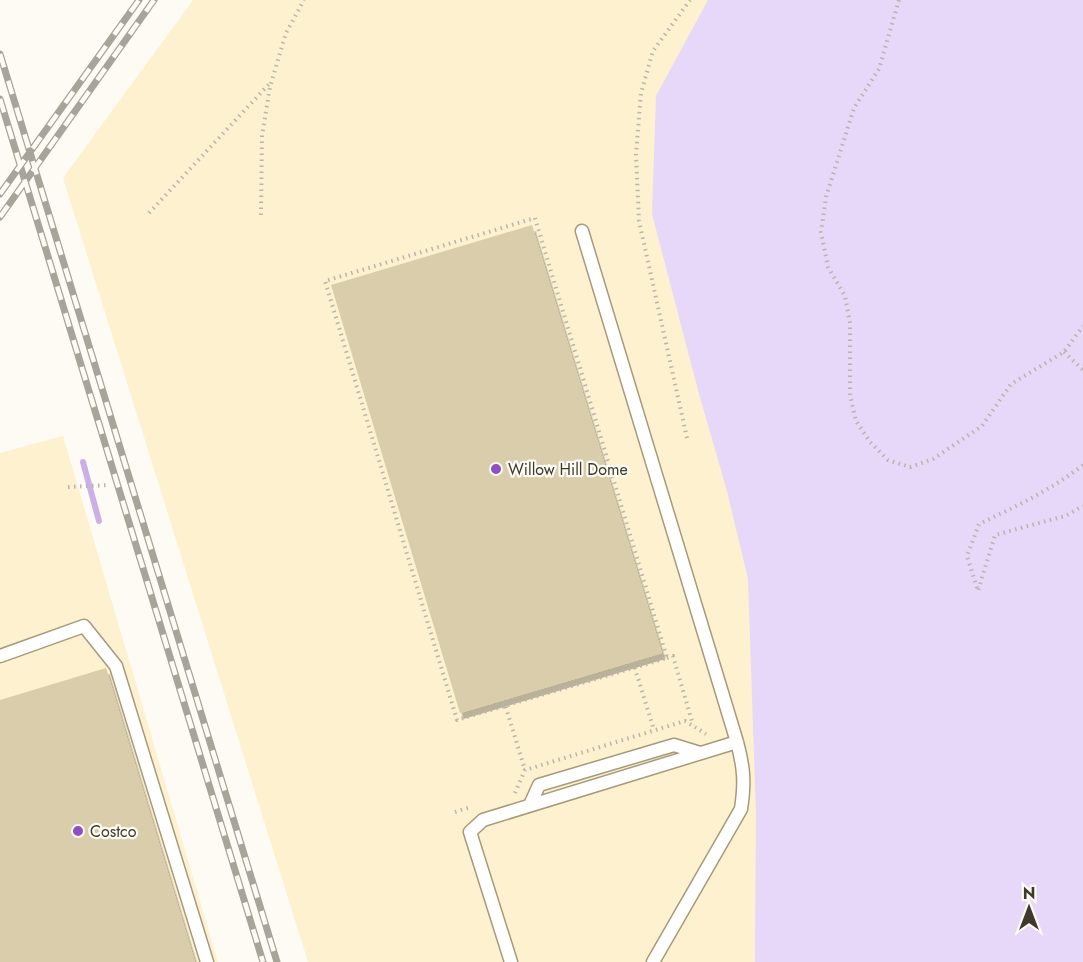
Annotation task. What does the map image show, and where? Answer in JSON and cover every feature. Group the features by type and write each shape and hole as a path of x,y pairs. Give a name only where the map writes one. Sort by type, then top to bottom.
{"lane":[{"path":"582,231 744,767 741,809 653,962"},
{"path":"0,656 84,626 116,666 207,962"},
{"path":"511,962 470,832 483,820 736,742"}],"path":[{"path":"261,215 262,136 272,80 286,33 304,0"},
{"path":"687,438 639,221 636,154 641,93 652,51 690,0"},
{"path":"899,0 879,69 854,108 826,197 821,232 828,267 845,296 850,323 850,395 856,421 870,442 888,460 910,467 933,459 982,426 1011,384 1064,352 1083,326"},
{"path":"149,213 272,80"},
{"path":"667,658 535,218 325,281 457,720 505,703 634,665 667,658 673,656 693,726"},
{"path":"1064,352 1083,370"},
{"path":"1083,465 1069,476 1029,499 979,524 967,556 978,591 995,535 1065,516 1083,506"},
{"path":"68,486 108,485"},
{"path":"634,665 654,730"},
{"path":"505,703 525,770"}],"shaded area":[{"path":"193,0 1083,0 1083,962 308,962 63,178"},
{"path":"708,0 1083,0 1083,962 755,962 756,813 748,579 727,491 652,214 656,96"},
{"path":"63,436 218,962 0,962 0,453"}],"building":[{"name":"Willow Hill Dome","path":"532,225 662,653 460,713 331,285"},
{"name":"Costco","path":"106,668 195,962 0,962 0,700"}],"waterway":[{"path":"83,462 99,521"}],"railway":[{"path":"0,194 139,0"},
{"path":"0,217 154,0"},
{"path":"0,54 277,962"},
{"path":"0,99 263,962"}],"place":[{"name":"Willow Hill Dome","path":"496,469"},
{"name":"Costco","path":"78,831"}]}
